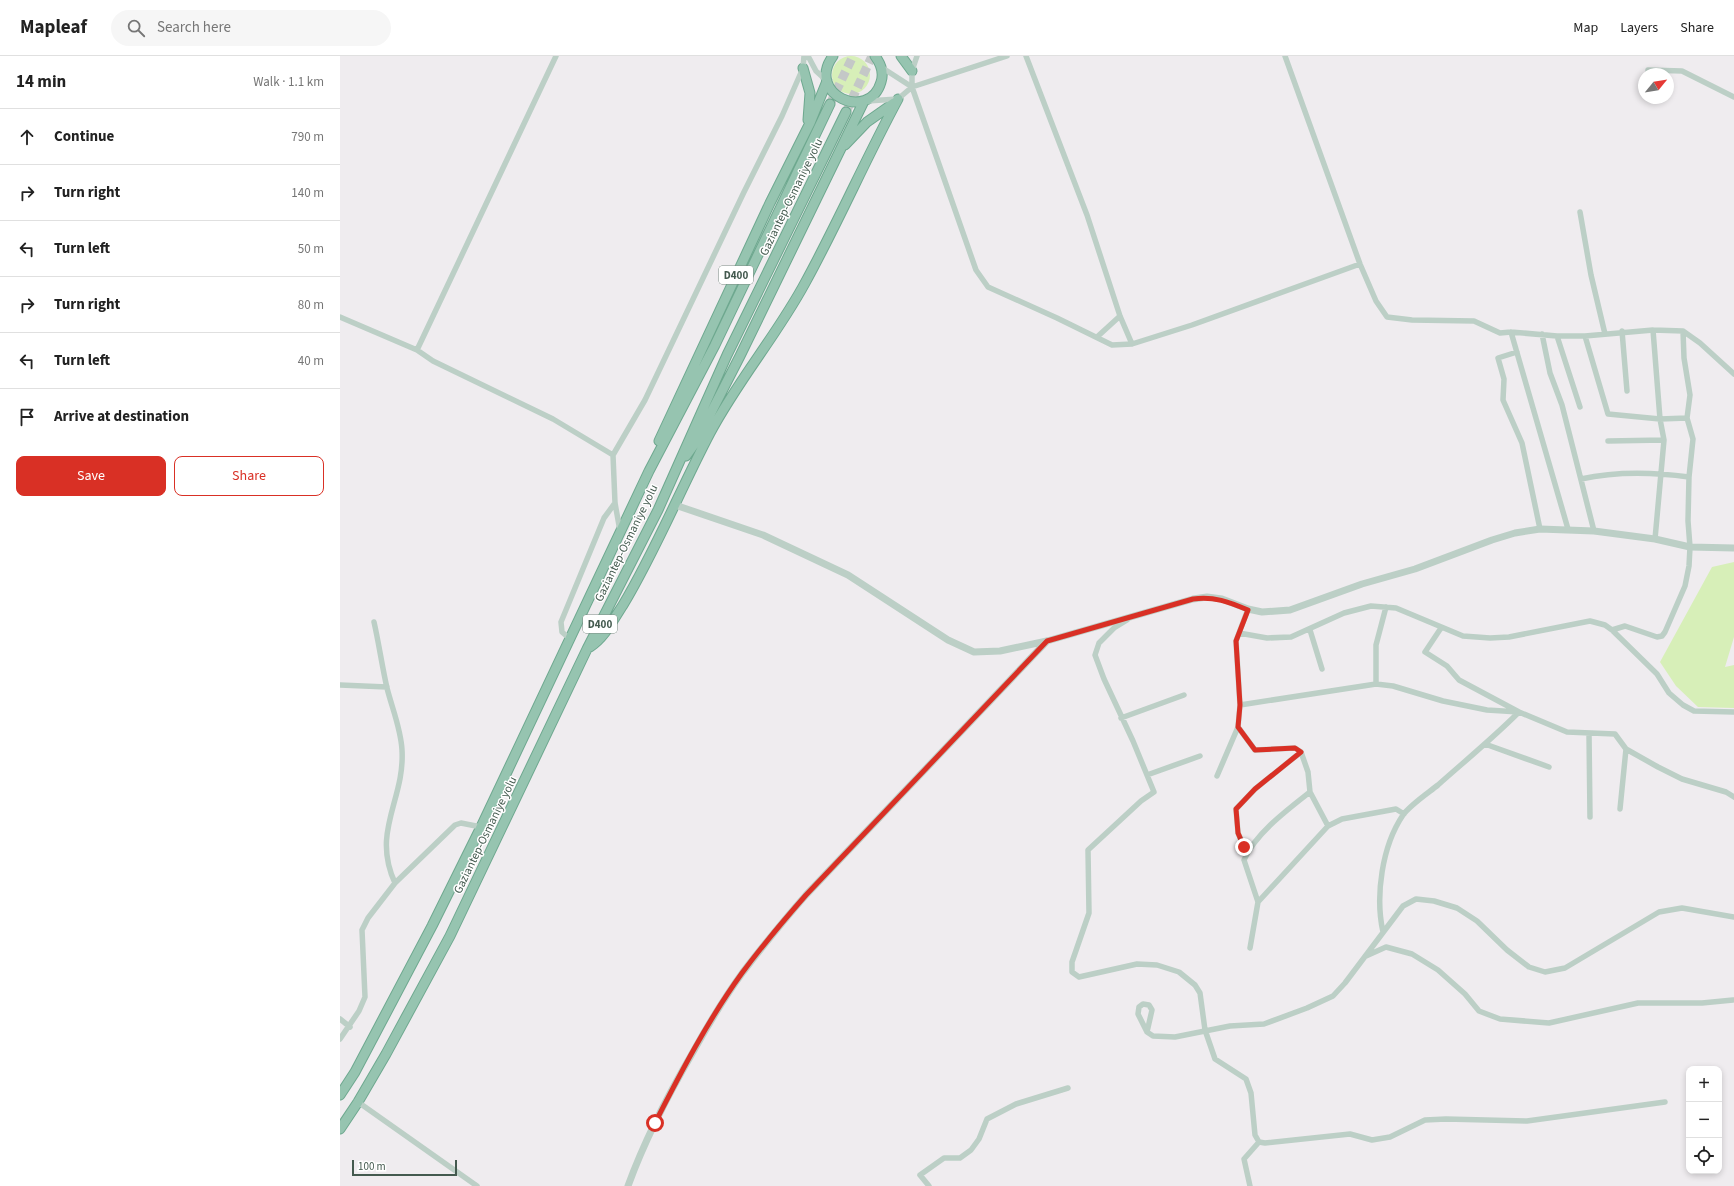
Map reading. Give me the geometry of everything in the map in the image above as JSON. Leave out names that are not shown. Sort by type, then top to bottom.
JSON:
[{"type":"highway","name":"D400","points":[[649,471],[663,429],[688,380],[770,203],[807,129],[827,81],[827,68],[833,56]]},
{"type":"highway","points":[[875,56],[881,67]]},
{"type":"highway","name":"D400","points":[[672,475],[696,442],[740,356],[864,101],[874,95],[880,85],[881,67],[885,56]]},
{"type":"highway","points":[[901,56],[912,71]]},
{"type":"highway","name":"D400","points":[[803,68],[810,93],[807,129]]},
{"type":"highway","points":[[827,81],[830,89],[841,99],[848,102],[864,101]]},
{"type":"highway","name":"D400","points":[[840,151],[867,122],[898,99]]},
{"type":"highway","points":[[587,650],[600,640],[608,629],[640,577],[703,446],[724,409],[780,326],[805,282],[870,151],[898,99]]},
{"type":"highway","name":"Gaziantep-Osmaniye yolu","points":[[340,1094],[358,1065],[432,926],[481,827],[620,531],[649,471],[715,345],[830,104]]},
{"type":"highway","name":"Gaziantep-Osmaniye yolu","points":[[340,1129],[358,1102],[450,936],[587,650],[658,510],[672,475],[727,355],[846,112]]},
{"type":"street","points":[[417,350],[556,56]]},
{"type":"street","points":[[620,531],[615,503],[613,455],[645,400],[744,192],[782,116],[803,68],[804,56]]},
{"type":"street","points":[[808,56],[816,71],[827,81]]},
{"type":"street","points":[[918,56],[912,71],[912,87],[976,270],[988,288],[1112,345],[1132,344],[1192,325],[1360,264]]},
{"type":"street","points":[[864,101],[898,99],[912,87],[1007,56]]},
{"type":"street","points":[[1026,56],[1087,215],[1120,316],[1132,344]]},
{"type":"street","points":[[1285,56],[1360,264],[1376,301],[1387,317],[1412,320],[1474,321],[1500,333],[1511,332],[1557,336],[1585,336],[1622,331],[1683,331],[1700,343],[1734,374]]},
{"type":"street","points":[[881,67],[912,87]]},
{"type":"street","points":[[1674,71],[1682,71],[1734,97]]},
{"type":"street","points":[[1580,212],[1591,275],[1605,334]]},
{"type":"street","points":[[1097,337],[1120,316]]},
{"type":"street","points":[[340,317],[417,350],[433,362],[553,420],[613,455]]},
{"type":"street","points":[[1653,330],[1660,419],[1664,440],[1655,539]]},
{"type":"street","points":[[1622,331],[1627,391]]},
{"type":"street","points":[[1612,630],[1625,626],[1657,638],[1662,636],[1685,586],[1690,547],[1688,521],[1689,477],[1693,439],[1686,418],[1690,395],[1684,358],[1683,331]]},
{"type":"street","points":[[1511,332],[1539,424],[1568,529]]},
{"type":"street","points":[[1542,334],[1550,373],[1562,405],[1594,531]]},
{"type":"street","points":[[1557,336],[1580,408]]},
{"type":"street","points":[[1585,336],[1608,414],[1660,419],[1686,418]]},
{"type":"street","points":[[1517,352],[1498,358],[1504,379],[1503,400],[1522,443],[1540,529]]},
{"type":"street","points":[[1608,441],[1664,440]]},
{"type":"street","points":[[1581,479],[1607,473],[1662,473],[1689,477]]},
{"type":"street","points":[[570,639],[562,632],[561,622],[604,518],[615,503]]},
{"type":"street","points":[[675,506],[763,535],[848,575],[948,640],[974,652],[1000,651],[1047,641],[1193,599],[1207,597],[1222,599],[1248,610],[1262,612],[1290,610],[1362,584],[1422,567],[1492,540],[1515,533],[1540,529],[1594,531],[1655,539],[1690,547],[1734,548]]},
{"type":"street","points":[[1239,633],[1267,638],[1286,637],[1310,630],[1344,613],[1371,606],[1396,608],[1463,636],[1490,638],[1509,637],[1590,621],[1605,625],[1612,630],[1657,674],[1669,693],[1683,705],[1694,711],[1734,712]]},
{"type":"street","points":[[1376,684],[1376,645],[1386,607]]},
{"type":"street","points":[[1217,776],[1238,727],[1240,705],[1236,641],[1248,610]]},
{"type":"street","points":[[1136,615],[1114,628],[1099,643],[1095,655],[1104,679],[1154,792],[1141,801],[1088,850],[1089,913],[1072,962],[1072,972],[1079,976],[1137,964],[1157,965],[1179,972],[1195,985],[1200,993],[1206,1030],[1215,1059],[1246,1079],[1251,1093],[1255,1135],[1259,1142]]},
{"type":"street","points":[[374,622],[387,687],[402,748],[401,777],[387,828],[386,842],[386,859],[395,883]]},
{"type":"street","points":[[1441,628],[1425,652],[1447,666],[1459,680],[1519,712],[1567,732],[1615,734],[1626,749],[1682,779],[1726,792],[1734,797]]},
{"type":"street","points":[[1310,630],[1322,669]]},
{"type":"street","points":[[628,1186],[638,1160],[682,1071],[708,1025],[742,974],[773,933],[806,895],[1047,641]]},
{"type":"street","points":[[1240,705],[1376,684],[1393,686],[1413,693],[1487,710],[1519,712]]},
{"type":"street","points":[[340,685],[387,687]]},
{"type":"street","points":[[1121,718],[1184,695]]},
{"type":"street","points":[[1384,932],[1380,919],[1381,883],[1385,853],[1404,814],[1485,744],[1519,712]]},
{"type":"street","points":[[1238,727],[1255,750],[1295,748],[1301,752],[1308,772],[1310,792],[1328,826]]},
{"type":"street","points":[[1588,734],[1590,817]]},
{"type":"street","points":[[1485,744],[1549,767]]},
{"type":"street","points":[[1620,809],[1626,749]]},
{"type":"street","points":[[1247,853],[1238,833],[1236,809],[1255,789],[1301,752]]},
{"type":"street","points":[[1147,775],[1200,756]]},
{"type":"street","points":[[1250,948],[1258,902],[1244,860],[1250,847],[1289,809],[1310,792]]},
{"type":"street","points":[[1258,902],[1328,826],[1342,819],[1389,810],[1396,809],[1404,814]]},
{"type":"street","points":[[340,1039],[360,1011],[365,997],[362,930],[368,918],[395,883],[455,825],[461,824],[481,827]]},
{"type":"street","points":[[1147,1032],[1153,1036],[1175,1037],[1206,1030],[1264,1024],[1307,1008],[1333,996],[1345,983],[1403,906],[1416,899],[1434,901],[1462,911],[1477,921],[1507,950],[1528,967],[1545,972],[1565,968],[1660,912],[1682,908],[1734,917]]},
{"type":"street","points":[[1364,957],[1386,947],[1412,954],[1438,970],[1466,994],[1479,1011],[1500,1019],[1549,1023],[1638,1004],[1733,1000]]},
{"type":"street","points":[[340,1019],[350,1027]]},
{"type":"street","points":[[929,1186],[920,1175],[944,1158],[960,1158],[971,1150],[979,1138],[987,1119],[1016,1104],[1068,1088]]},
{"type":"street","points":[[358,1102],[477,1186]]},
{"type":"street","points":[[1259,1142],[1265,1143],[1350,1134],[1372,1140],[1390,1137],[1425,1120],[1446,1119],[1527,1121],[1665,1102]]},
{"type":"street","points":[[1250,1186],[1244,1159],[1259,1142]]},
{"type":"green space","points":[[847,56],[855,56],[865,61],[869,68],[869,82],[865,89],[855,94],[847,94],[837,89],[835,86],[832,79],[832,71],[837,61],[840,59]]},
{"type":"green space","points":[[1734,562],[1734,637],[1725,667],[1734,665],[1734,708],[1698,707],[1676,686],[1660,662],[1712,567]]},
{"type":"tunnel","points":[[830,104],[853,56]]},
{"type":"tunnel","points":[[846,112],[872,56]]},
{"type":"route","points":[[655,1123],[708,1025],[742,974],[773,933],[806,895],[1047,641],[1193,599],[1207,597],[1222,599],[1248,610],[1236,641],[1240,705],[1238,727],[1247,742],[1255,750],[1295,748],[1301,752],[1255,789],[1249,798],[1236,809],[1238,833],[1244,847]]}]
